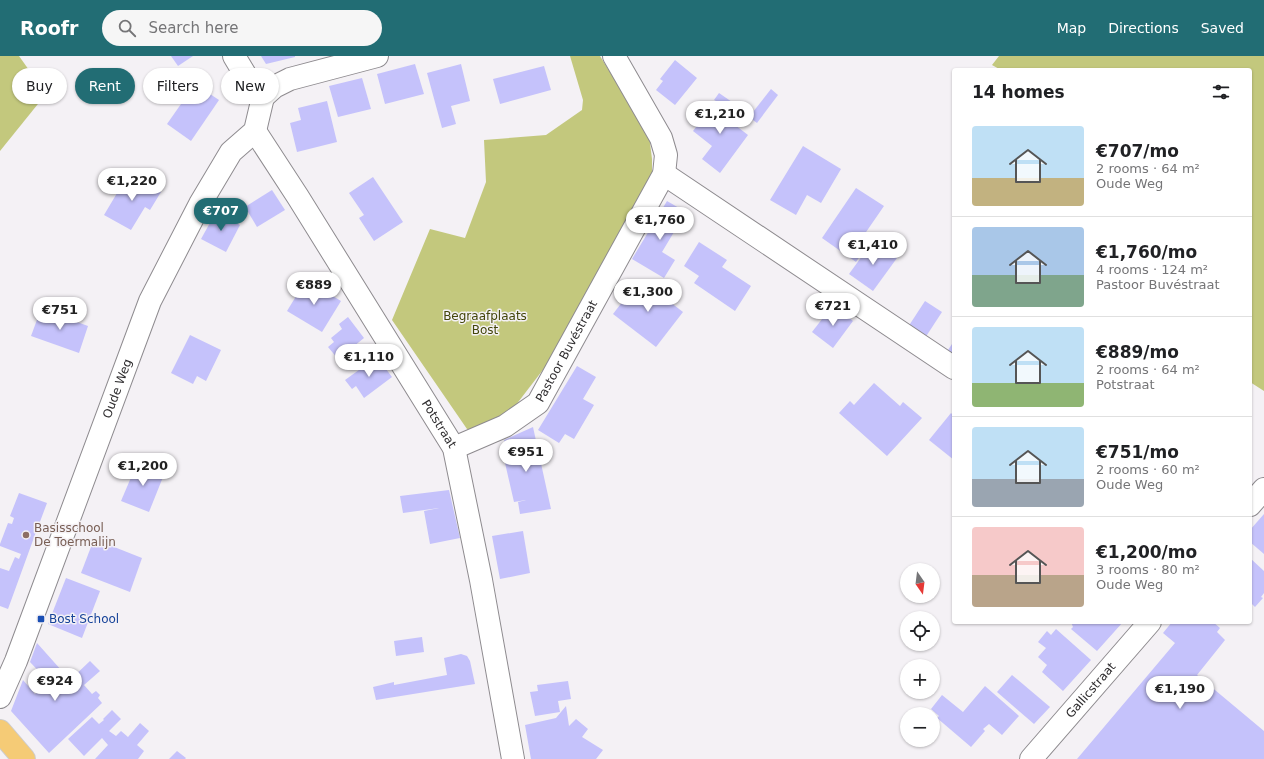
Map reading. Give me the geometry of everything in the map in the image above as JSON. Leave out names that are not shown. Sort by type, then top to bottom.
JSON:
[{"type":"main road","points":[[0,732],[24,759]]},
{"type":"street","points":[[234,56],[241,68]]},
{"type":"street","points":[[279,84],[290,79],[376,56]]},
{"type":"street","name":"Pastoor Buvéstraat","points":[[454,448],[505,426],[538,403],[664,174],[666,155],[662,138],[614,56]]},
{"type":"street","points":[[255,131],[261,104]]},
{"type":"street","name":"Potstraat","points":[[255,131],[298,197],[454,448],[481,580],[513,759]]},
{"type":"street","name":"Oude Weg","points":[[0,696],[16,661],[150,301],[200,204],[231,152],[255,131]]},
{"type":"street","points":[[664,174],[952,367]]},
{"type":"street","points":[[1252,503],[1264,489]]},
{"type":"street","name":"Gallicstraat","points":[[1031,759],[1148,624]]},
{"type":"green space","points":[[0,56],[19,56],[28,68],[12,68],[12,104],[38,104],[0,151]]},
{"type":"green space","name":"Begraafplaats Bost","points":[[570,56],[600,56],[649,135],[652,173],[552,358],[509,414],[475,431],[467,429],[392,320],[430,229],[465,238],[486,182],[484,140],[546,135],[582,110],[583,100]]},
{"type":"green space","points":[[999,56],[1264,56],[1264,391],[1252,383],[1252,68],[997,68],[992,65]]},
{"type":"building","points":[[171,56],[193,56],[178,66]]},
{"type":"building","points":[[261,56],[295,56],[295,57],[266,64]]},
{"type":"building","points":[[675,60],[697,78],[675,105],[656,90],[663,81],[660,79]]},
{"type":"building","points":[[415,64],[424,94],[385,104],[377,74]]},
{"type":"building","points":[[461,64],[470,101],[451,106],[456,124],[442,128],[427,73]]},
{"type":"building","points":[[544,66],[551,90],[500,104],[493,79]]},
{"type":"building","points":[[362,78],[371,109],[338,117],[329,86]]},
{"type":"building","points":[[771,89],[778,95],[757,123],[749,117]]},
{"type":"building","points":[[719,93],[732,102],[722,115],[748,135],[720,173],[702,159],[712,146],[693,131],[716,101],[714,100]]},
{"type":"building","points":[[213,96],[219,100],[191,141],[167,124],[181,104],[213,104]]},
{"type":"building","points":[[327,101],[337,142],[297,152],[290,123],[301,120],[298,108]]},
{"type":"building","points":[[803,146],[841,169],[821,203],[807,195],[796,215],[770,200]]},
{"type":"building","points":[[129,173],[161,192],[150,210],[145,207],[131,230],[104,215]]},
{"type":"building","points":[[373,177],[403,222],[374,241],[359,218],[364,215],[349,193]]},
{"type":"building","points":[[856,188],[884,206],[864,235],[871,240],[856,262],[822,238]]},
{"type":"building","points":[[272,190],[285,210],[257,227],[245,207]]},
{"type":"building","points":[[667,201],[686,212],[662,252],[675,260],[664,278],[632,259]]},
{"type":"building","points":[[216,212],[240,225],[226,252],[201,239]]},
{"type":"building","points":[[873,241],[897,258],[873,291],[849,274]]},
{"type":"building","points":[[699,242],[727,260],[722,267],[751,286],[735,311],[694,283],[699,276],[684,266]]},
{"type":"building","points":[[640,279],[683,312],[656,347],[613,314]]},
{"type":"building","points":[[306,280],[341,301],[322,332],[287,311]]},
{"type":"building","points":[[925,301],[942,312],[925,338],[908,327]]},
{"type":"building","points":[[833,305],[853,321],[833,348],[812,332]]},
{"type":"building","points":[[41,309],[88,326],[79,353],[31,336]]},
{"type":"building","points":[[348,317],[364,338],[338,359],[328,347],[334,342],[331,338],[342,329],[339,324]]},
{"type":"building","points":[[190,335],[221,350],[206,381],[197,376],[193,384],[171,373]]},
{"type":"building","points":[[952,344],[952,356],[946,353]]},
{"type":"building","points":[[377,357],[392,377],[364,398],[356,386],[352,389],[345,380]]},
{"type":"building","points":[[577,366],[596,377],[583,399],[594,405],[574,439],[565,434],[559,443],[538,430]]},
{"type":"building","points":[[874,383],[900,406],[903,402],[922,418],[887,456],[839,413],[850,401],[854,405]]},
{"type":"building","points":[[951,413],[952,458],[929,440]]},
{"type":"building","points":[[533,427],[551,509],[520,514],[518,502],[526,500],[514,502],[505,463],[509,462],[504,440]]},
{"type":"building","points":[[138,461],[165,472],[149,512],[121,501]]},
{"type":"building","points":[[449,490],[460,538],[430,544],[424,511],[439,508],[403,513],[400,496]]},
{"type":"building","points":[[19,493],[47,503],[38,527],[36,527],[36,532],[8,609],[0,606],[0,568],[9,571],[15,557],[19,559],[21,554],[0,546],[0,544],[8,523],[12,524],[14,518],[10,516]]},
{"type":"building","points":[[1264,514],[1264,554],[1252,544],[1252,528]]},
{"type":"building","points":[[523,531],[530,573],[500,579],[492,536]]},
{"type":"building","points":[[94,539],[142,558],[130,592],[81,573]]},
{"type":"building","points":[[1252,560],[1264,571],[1264,593],[1261,597],[1263,598],[1255,607],[1252,604]]},
{"type":"building","points":[[66,578],[100,591],[82,638],[48,624]]},
{"type":"building","points":[[1072,624],[1121,624],[1097,651],[1071,629],[1073,627]]},
{"type":"building","points":[[1170,624],[1215,624],[1220,628],[1217,632],[1225,640],[1197,675],[1264,731],[1264,759],[1077,759],[1175,643],[1163,633]]},
{"type":"building","points":[[1056,629],[1091,660],[1063,691],[1042,672],[1047,665],[1038,657],[1046,648],[1038,642],[1047,631],[1051,635]]},
{"type":"building","points":[[422,637],[424,652],[396,656],[394,641]]},
{"type":"building","points":[[37,643],[70,680],[90,661],[100,671],[84,685],[92,694],[96,691],[100,695],[98,698],[102,703],[49,753],[11,711],[23,680],[35,694],[49,682],[30,662]]},
{"type":"building","points":[[461,654],[467,656],[470,661],[475,684],[376,700],[373,687],[394,682],[394,685],[447,675],[444,658]]},
{"type":"building","points":[[1012,675],[1050,707],[1034,724],[997,692]]},
{"type":"building","points":[[568,681],[571,699],[558,701],[560,712],[535,716],[530,692],[538,691],[537,685]]},
{"type":"building","points":[[985,686],[1019,716],[1002,735],[989,724],[983,729],[985,731],[971,747],[940,721],[940,707],[933,707],[942,695],[963,712]]},
{"type":"building","points":[[566,706],[569,726],[576,719],[588,729],[582,737],[603,750],[596,759],[531,759],[525,725],[556,718]]},
{"type":"building","points":[[112,710],[121,719],[109,731],[116,736],[121,731],[128,737],[140,723],[149,731],[137,745],[144,751],[138,759],[95,759],[108,745],[102,738],[84,756],[68,739],[92,717],[99,724]]},
{"type":"building","points":[[177,751],[186,758],[169,759]]},
{"type":"place","name":"Basisschool De Toermalijn","points":[[26,535]]},
{"type":"place","name":"Bost School","points":[[41,619]]}]
